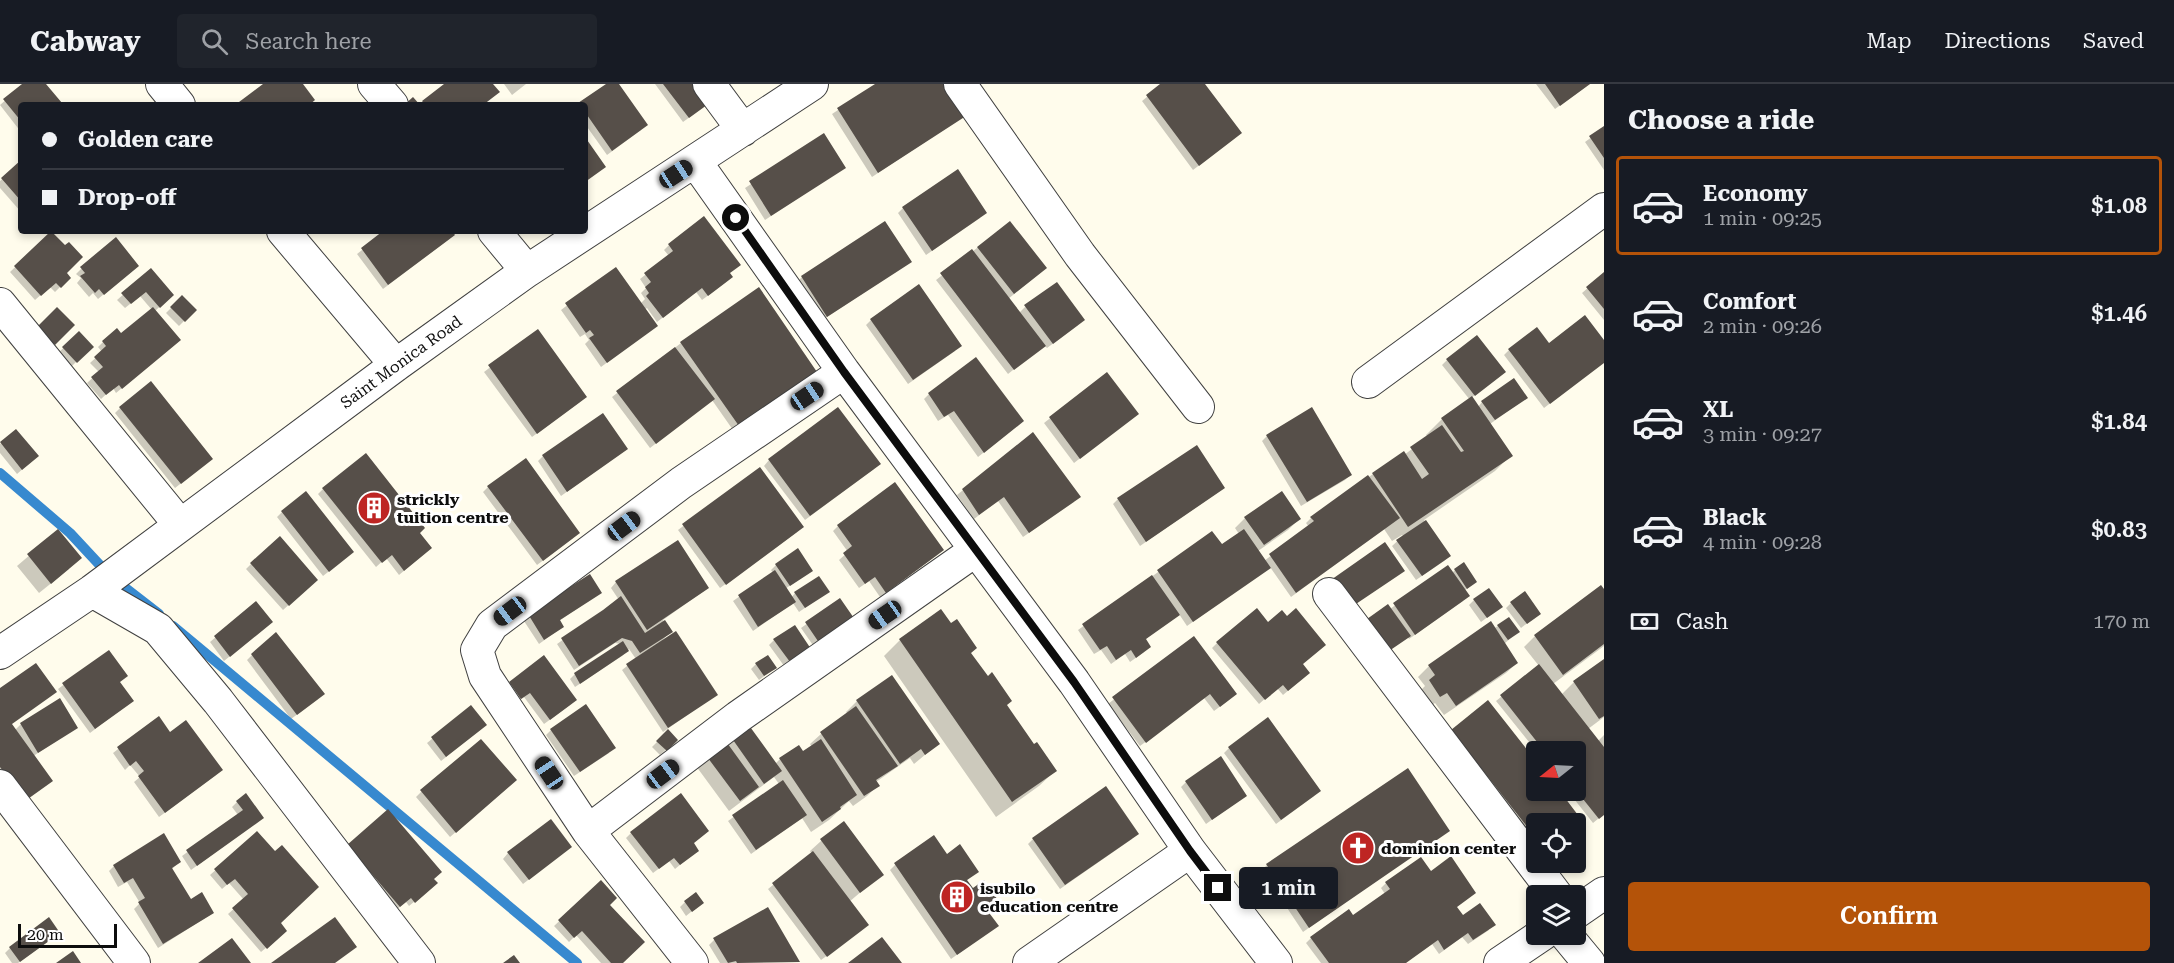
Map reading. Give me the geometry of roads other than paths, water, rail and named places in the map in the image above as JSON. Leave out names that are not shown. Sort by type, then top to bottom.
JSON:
[{"type":"street","points":[[162,84],[177,102]]},
{"type":"street","points":[[374,84],[389,102]]},
{"type":"street","points":[[709,84],[742,130]]},
{"type":"street","name":"Saint Monica Road","points":[[588,231],[812,84]]},
{"type":"street","points":[[960,84],[1080,255],[1198,407]]},
{"type":"street","points":[[695,161],[844,372],[1074,682],[1190,851],[1276,963]]},
{"type":"street","points":[[1368,382],[1604,209]]},
{"type":"street","points":[[286,234],[396,365]]},
{"type":"street","points":[[496,234],[527,271]]},
{"type":"street","name":"Saint Monica Road","points":[[0,653],[92,591],[396,365],[527,271],[584,234]]},
{"type":"street","points":[[0,304],[180,525]]},
{"type":"street","points":[[692,963],[588,831],[485,676],[477,650],[492,626],[501,618],[681,483],[844,372]]},
{"type":"street","points":[[588,831],[738,717],[976,550]]},
{"type":"street","points":[[92,591],[158,629],[218,701],[419,963]]},
{"type":"street","points":[[1329,594],[1549,885]]},
{"type":"street","points":[[0,786],[134,963]]},
{"type":"street","points":[[1029,963],[1190,851]]},
{"type":"street","points":[[1586,905],[1604,893]]},
{"type":"street","points":[[1500,963],[1527,945]]},
{"type":"street","points":[[1574,945],[1589,963]]},
{"type":"waterway","points":[[0,473],[70,533],[110,576],[159,614]]},
{"type":"waterway","points":[[173,626],[577,963]]},
{"type":"place","name":"strickly tuition centre","points":[[374,508]]},
{"type":"place","name":"dominion center","points":[[1358,848]]},
{"type":"place","name":"isubilo education centre","points":[[957,897]]}]
